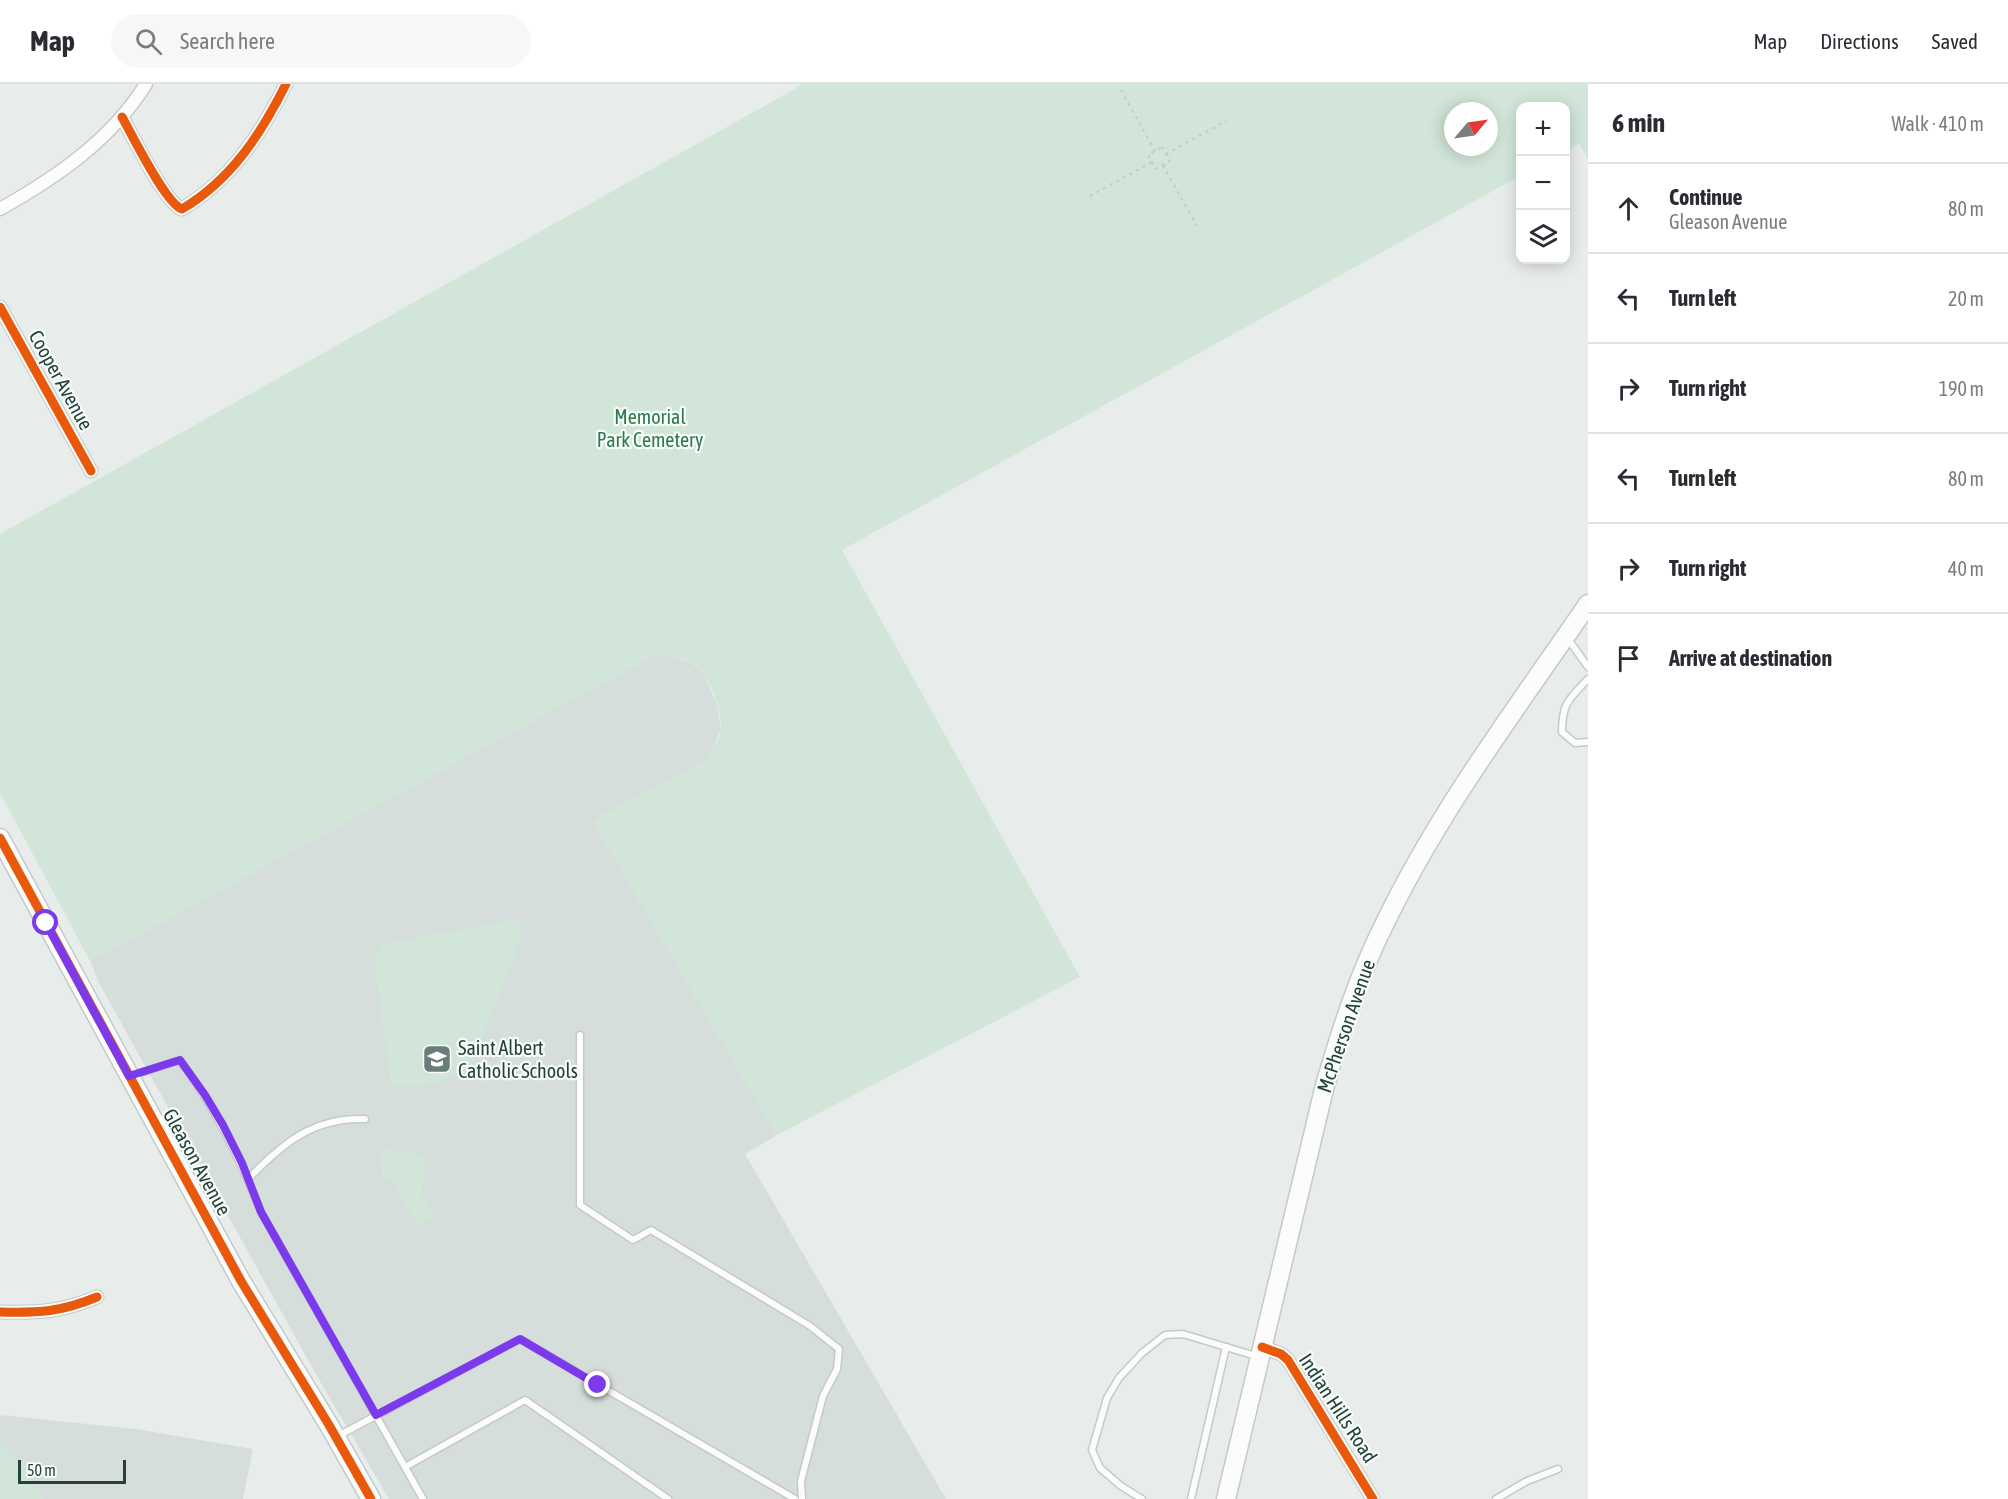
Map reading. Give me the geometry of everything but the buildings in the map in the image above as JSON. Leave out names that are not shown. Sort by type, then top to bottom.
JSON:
[{"type":"main road","name":"McPherson Avenue","points":[[1226,1499],[1325,1085],[1363,972],[1382,927],[1438,827],[1486,752],[1588,604]]},
{"type":"main road","name":"Gleason Avenue","points":[[0,838],[241,1281],[371,1499]]},
{"type":"street","points":[[0,209],[68,167],[114,126],[146,84]]},
{"type":"street","points":[[122,117],[173,204],[182,209],[213,187],[246,152],[266,122],[286,84]]},
{"type":"street","name":"Cooper Avenue","points":[[0,307],[92,471]]},
{"type":"street","points":[[0,1312],[53,1311],[73,1307],[97,1297]]},
{"type":"street","name":"Indian Hills Road","points":[[1261,1352],[1281,1354],[1288,1360],[1373,1499]]},
{"type":"lane","points":[[1566,637],[1588,667]]},
{"type":"lane","points":[[1588,680],[1567,701],[1562,717],[1562,732],[1575,743],[1588,742]]},
{"type":"lane","points":[[580,1035],[580,1205],[633,1240],[651,1230],[810,1326],[838,1349],[837,1369],[823,1396],[801,1481],[802,1499]]},
{"type":"lane","points":[[129,1076],[180,1060],[205,1095],[223,1125],[261,1212],[423,1499]]},
{"type":"lane","points":[[248,1179],[282,1146],[314,1127],[331,1122],[365,1119]]},
{"type":"lane","points":[[1142,1499],[1121,1486],[1100,1468],[1092,1450],[1107,1398],[1119,1378],[1142,1353],[1164,1335],[1183,1334],[1226,1347],[1261,1352]]},
{"type":"lane","points":[[336,1437],[520,1339],[795,1499]]},
{"type":"lane","points":[[1191,1499],[1226,1347]]},
{"type":"lane","points":[[405,1467],[525,1400],[668,1499]]},
{"type":"lane","points":[[1496,1499],[1527,1481],[1558,1469]]},
{"type":"path","points":[[1121,90],[1155,151]]},
{"type":"path","points":[[1166,154],[1226,121]]},
{"type":"path","points":[[1162,147],[1166,154],[1170,160],[1156,169],[1148,155],[1162,147]]},
{"type":"path","points":[[1090,196],[1152,162]]},
{"type":"path","points":[[1163,165],[1197,226]]},
{"type":"shaded area","name":"Saint Albert Catholic Schools","points":[[654,655],[675,657],[693,663],[704,674],[717,705],[721,729],[713,749],[704,761],[593,821],[777,1135],[745,1154],[946,1499],[389,1499],[318,1378],[99,983],[90,961]]},
{"type":"shaded area","points":[[0,1415],[136,1429],[253,1449],[243,1499],[0,1499]]},
{"type":"green space","name":"Memorial Park Cemetery","points":[[800,84],[1588,84],[1588,159],[1579,144],[1570,149],[1570,102],[1516,102],[1516,178],[842,550],[1080,977],[777,1135],[593,821],[704,761],[715,745],[721,728],[717,703],[710,685],[695,664],[675,657],[654,655],[90,961],[0,793],[0,534]]},
{"type":"green space","points":[[519,919],[521,938],[473,1061],[456,1075],[435,1083],[413,1086],[391,1085],[374,956],[383,944]]},
{"type":"green space","points":[[381,1148],[426,1156],[421,1194],[434,1217],[418,1226],[390,1178],[382,1178]]},
{"type":"green space","points":[[0,1444],[24,1469],[42,1499],[0,1499]]},
{"type":"cycle path","points":[[122,117],[167,195],[182,209],[200,197],[230,170],[255,138],[286,84]]},
{"type":"cycle path","points":[[0,307],[91,471]]},
{"type":"cycle path","points":[[0,838],[241,1281],[329,1425],[371,1499]]},
{"type":"cycle path","points":[[0,1312],[50,1310],[72,1306],[97,1297]]},
{"type":"cycle path","points":[[1262,1347],[1281,1354],[1288,1360],[1373,1499]]},
{"type":"place","name":"Saint Albert Catholic Schools","points":[[437,1059]]},
{"type":"route","points":[[46,923],[129,1076],[180,1060],[205,1095],[242,1163],[261,1212],[376,1415],[520,1339],[598,1385]]}]
